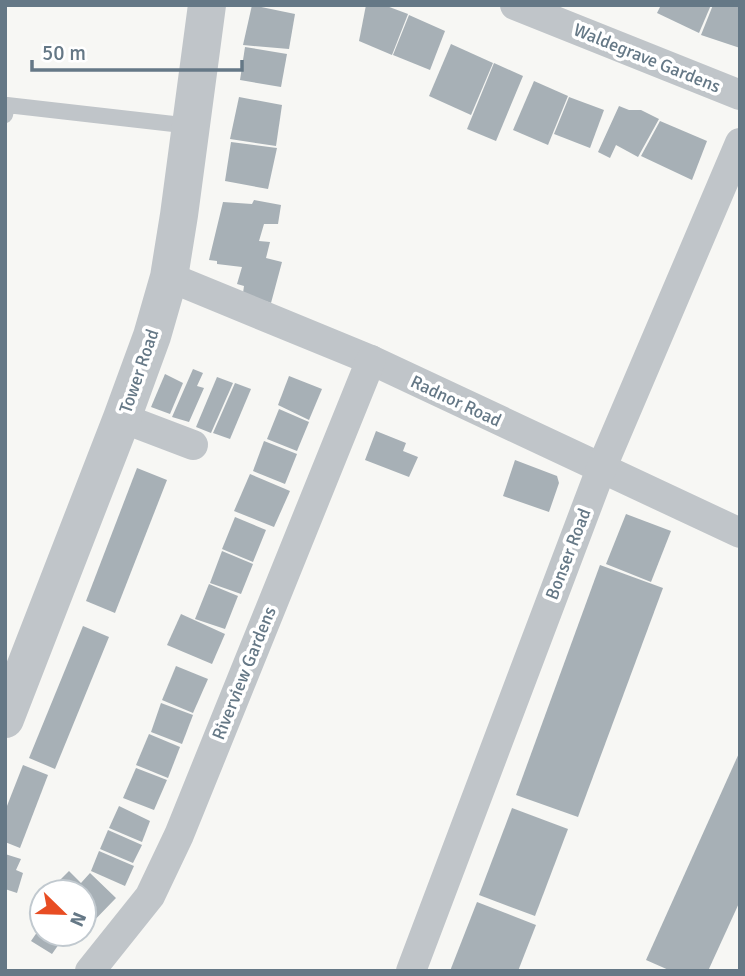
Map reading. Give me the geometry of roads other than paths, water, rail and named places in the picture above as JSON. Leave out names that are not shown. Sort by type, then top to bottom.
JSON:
[{"type":"street","name":"Tower Road","points":[[5,719],[122,418],[152,336],[169,277],[207,5]]},
{"type":"street","name":"Waldegrave Gardens","points":[[515,5],[740,95]]},
{"type":"street","name":"Bonser Road","points":[[411,971],[601,469],[740,143]]},
{"type":"street","name":"Radnor Road","points":[[169,277],[371,360],[740,533]]},
{"type":"street","name":"Riverview Gardens","points":[[90,971],[150,896],[179,835],[371,360]]},
{"type":"street","points":[[122,418],[193,445]]},
{"type":"lane","points":[[5,116],[7,105],[191,126]]}]
